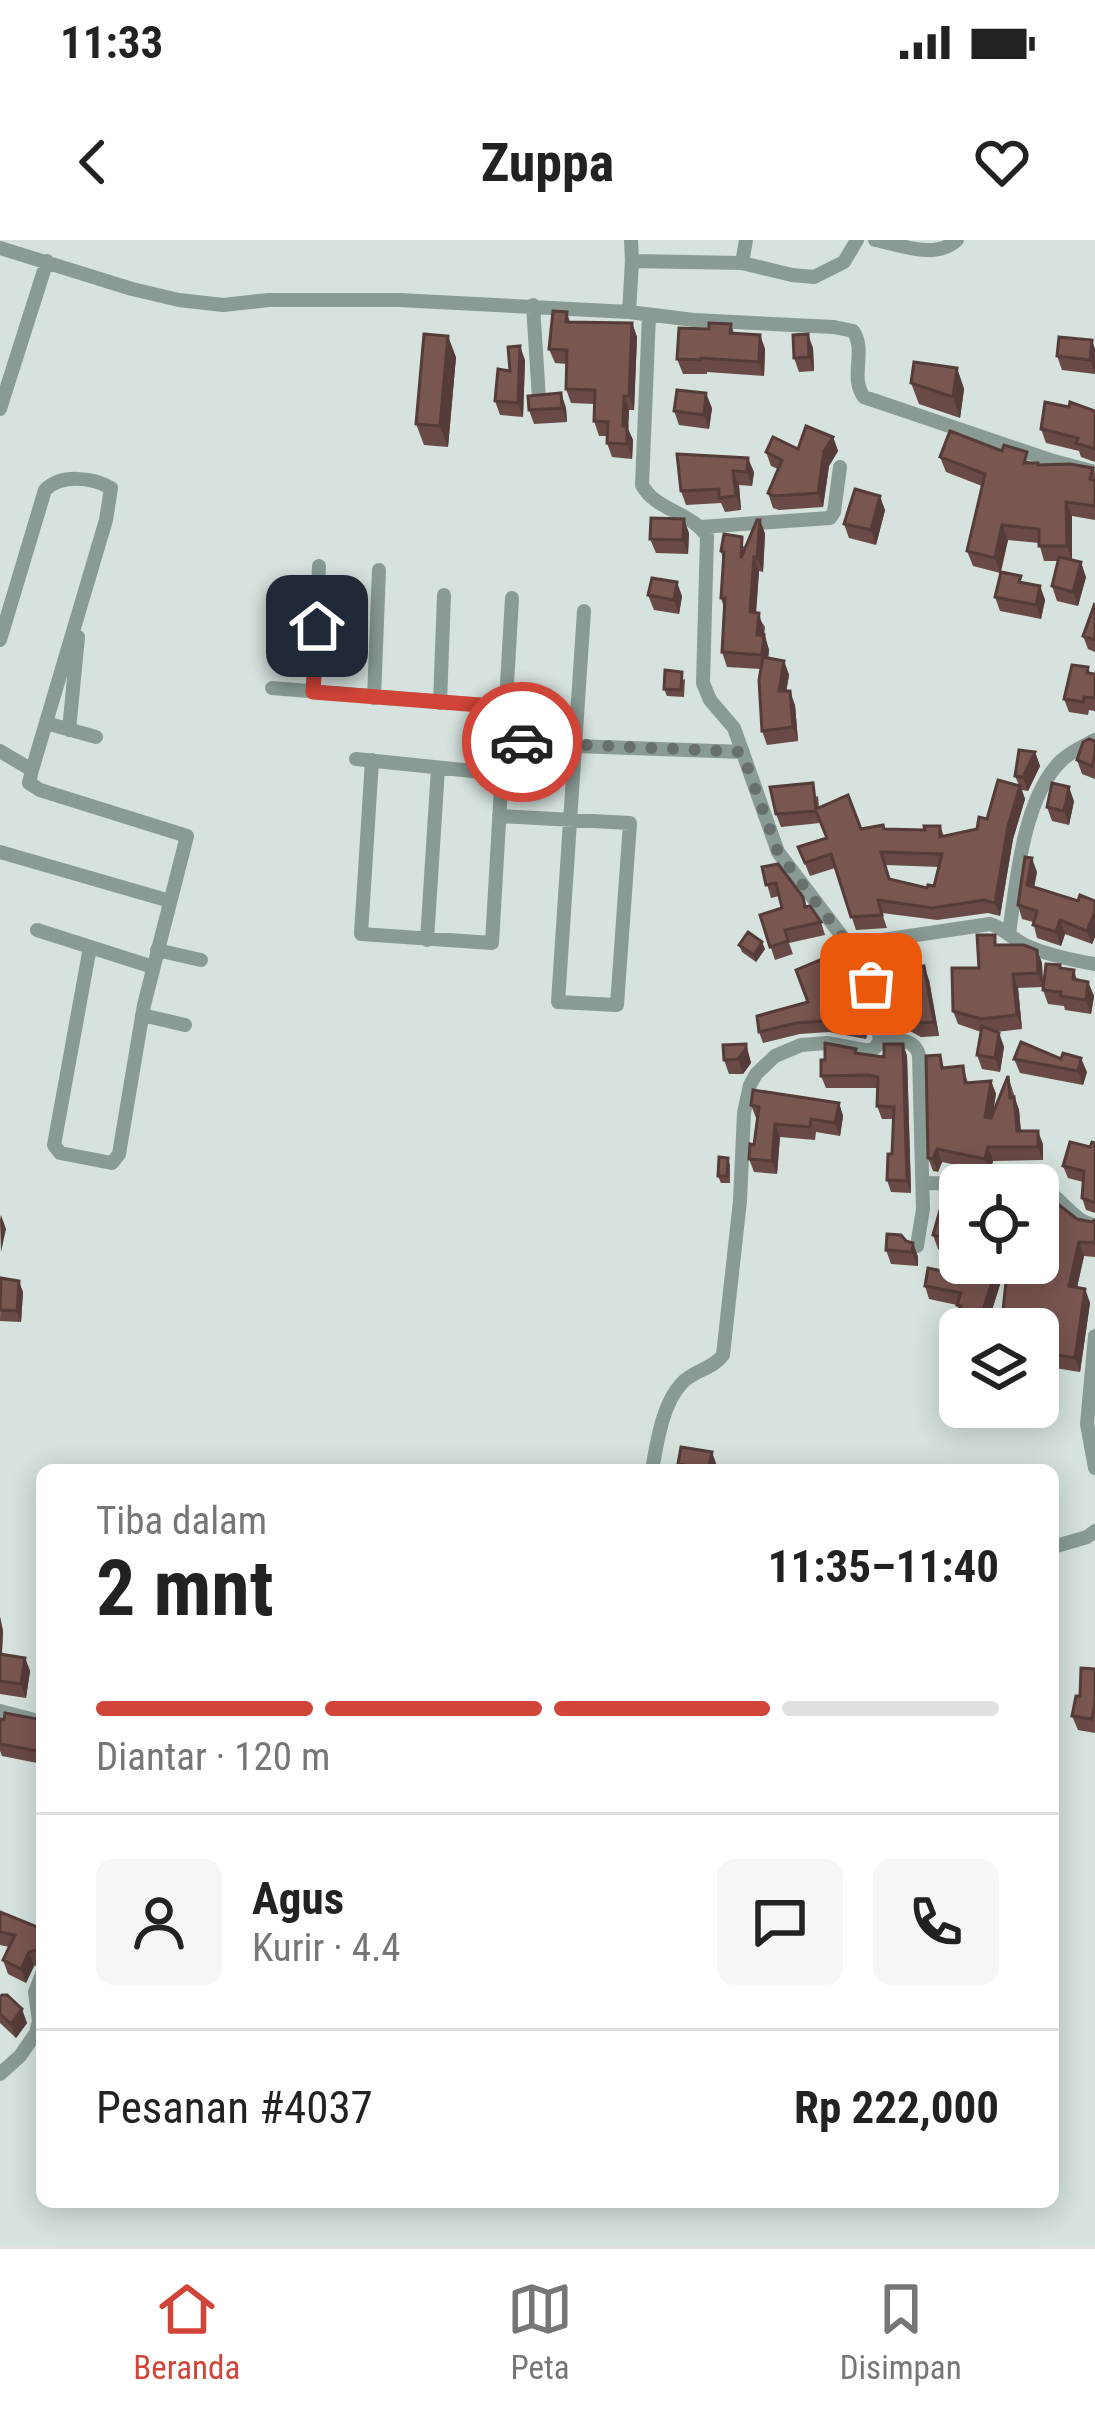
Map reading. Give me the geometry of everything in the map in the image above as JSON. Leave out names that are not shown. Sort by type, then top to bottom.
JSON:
[{"type":"street","points":[[629,312],[631,240]]},
{"type":"street","points":[[742,263],[746,240]]},
{"type":"street","points":[[632,261],[742,263],[814,277],[844,262],[857,240]]},
{"type":"street","points":[[875,240],[934,251],[957,240]]},
{"type":"street","points":[[0,248],[179,300],[533,305],[834,327],[853,331],[859,340],[857,387],[864,397],[1095,472]]},
{"type":"street","points":[[0,409],[3,386],[46,261]]},
{"type":"street","points":[[533,305],[539,399]]},
{"type":"street","points":[[649,315],[642,485],[653,499],[701,527],[706,536],[704,683],[710,700],[734,728],[778,852],[844,939],[862,943],[997,925],[1024,945],[1095,964]]},
{"type":"street","points":[[701,527],[830,518],[840,467]]},
{"type":"street","points":[[0,640],[45,490],[62,480],[95,481],[111,488],[106,520],[29,783],[184,834],[188,840],[153,967],[117,1159],[112,1162],[55,1150],[90,947]]},
{"type":"street","points":[[313,692],[319,566]]},
{"type":"street","points":[[374,698],[380,570]]},
{"type":"street","points":[[440,703],[444,595]]},
{"type":"street","points":[[502,774],[364,760],[361,934],[492,943],[500,815],[512,598]]},
{"type":"street","points":[[69,730],[82,602]]},
{"type":"street","points":[[500,815],[570,821],[630,823],[617,1005],[558,1002],[570,821],[584,611]]},
{"type":"street","points":[[277,624],[317,626]]},
{"type":"street","points":[[272,688],[506,707]]},
{"type":"street","points":[[46,723],[96,737]]},
{"type":"street","points":[[504,740],[742,752]]},
{"type":"street","points":[[1009,934],[1022,847],[1036,802],[1061,760],[1095,740]]},
{"type":"street","points":[[0,751],[32,770]]},
{"type":"street","points":[[427,940],[438,768]]},
{"type":"street","points":[[0,851],[170,901]]},
{"type":"street","points":[[37,930],[153,967]]},
{"type":"street","points":[[653,1464],[679,1386],[723,1355],[750,1085],[775,1056],[801,1046],[827,1043],[871,1051],[880,1040],[862,943]]},
{"type":"street","points":[[158,950],[201,960]]},
{"type":"street","points":[[142,1015],[185,1025]]},
{"type":"street","points":[[880,1040],[910,1042],[919,1051],[923,1183],[916,1246]]},
{"type":"street","points":[[923,1183],[939,1183]]},
{"type":"street","points":[[1059,1198],[1083,1223],[1095,1225]]},
{"type":"street","points":[[1095,1336],[1087,1424],[1095,1468]]},
{"type":"street","points":[[1059,1545],[1095,1531]]},
{"type":"street","points":[[0,1711],[36,1720]]},
{"type":"street","points":[[0,2074],[36,2033]]},
{"type":"building","points":[[553,311],[567,312],[566,322],[632,323],[629,396],[624,396],[627,444],[607,443],[608,422],[594,421],[595,390],[566,389],[567,350],[549,349]]},
{"type":"building","points":[[709,323],[731,324],[730,333],[760,335],[759,362],[677,359],[679,328],[709,329]]},
{"type":"building","points":[[424,334],[448,336],[440,426],[416,424]]},
{"type":"building","points":[[808,334],[809,357],[794,358],[793,335]]},
{"type":"building","points":[[1059,337],[1092,340],[1090,360],[1057,356]]},
{"type":"building","points":[[520,346],[518,403],[495,401],[498,369],[510,371],[508,347]]},
{"type":"building","points":[[914,362],[957,368],[953,397],[911,383]]},
{"type":"building","points":[[677,390],[706,393],[704,415],[674,411]]},
{"type":"building","points":[[561,393],[562,408],[529,410],[528,396]]},
{"type":"building","points":[[1045,402],[1069,407],[1070,402],[1095,411],[1095,449],[1076,443],[1078,438],[1041,429]]},
{"type":"building","points":[[806,426],[833,437],[824,451],[818,493],[768,493],[782,460],[766,452],[773,437],[798,449]]},
{"type":"building","points":[[950,431],[1002,451],[1004,445],[1027,452],[1024,463],[1093,468],[1095,506],[1066,502],[1067,546],[1039,546],[1039,529],[1002,525],[995,558],[967,551],[985,474],[940,457]]},
{"type":"building","points":[[677,454],[748,458],[747,472],[733,471],[736,496],[719,498],[719,489],[681,491]]},
{"type":"building","points":[[855,489],[880,496],[871,530],[844,524]]},
{"type":"building","points":[[651,518],[684,519],[683,540],[650,539]]},
{"type":"building","points":[[757,520],[750,612],[759,613],[762,655],[722,652],[724,534],[742,537],[741,558]]},
{"type":"building","points":[[1059,557],[1081,562],[1073,592],[1052,586]]},
{"type":"building","points":[[1001,572],[1040,586],[1036,605],[995,597]]},
{"type":"building","points":[[652,578],[677,582],[674,600],[648,595]]},
{"type":"building","points":[[1095,603],[1095,640],[1083,636]]},
{"type":"building","points":[[763,657],[784,661],[779,691],[790,691],[793,727],[762,731],[759,680]]},
{"type":"building","points":[[1072,665],[1088,667],[1087,673],[1095,674],[1095,698],[1084,697],[1083,702],[1064,699]]},
{"type":"building","points":[[665,670],[682,672],[681,690],[664,689]]},
{"type":"building","points":[[1095,741],[1092,766],[1077,760],[1083,742]]},
{"type":"building","points":[[1019,750],[1035,752],[1023,777],[1015,776]]},
{"type":"building","points":[[998,780],[1020,786],[995,903],[984,900],[932,908],[878,900],[882,915],[851,917],[831,854],[805,863],[798,847],[827,838],[816,811],[776,814],[770,787],[813,783],[816,809],[848,795],[861,829],[940,826],[940,837],[977,829],[979,817],[987,819]],"holes":[[[881,852],[942,854],[934,886],[927,888],[889,879]]]},
{"type":"building","points":[[1052,783],[1069,787],[1064,811],[1047,807]]},
{"type":"building","points":[[1025,857],[1032,858],[1027,885],[1078,901],[1080,895],[1095,901],[1087,931],[1060,920],[1056,932],[1033,925],[1037,911],[1018,905]]},
{"type":"building","points":[[778,864],[803,897],[805,907],[810,906],[821,922],[785,930],[788,941],[770,947],[760,915],[782,908],[776,883],[766,885],[762,867]]},
{"type":"building","points":[[748,932],[762,942],[754,955],[739,945]]},
{"type":"building","points":[[977,935],[995,935],[995,945],[1037,950],[1038,973],[1013,974],[1017,1015],[981,1019],[953,1011],[952,968],[979,968]]},
{"type":"building","points":[[912,942],[917,967],[924,966],[934,1022],[915,1023],[905,1017],[905,1009],[893,1009],[883,948]]},
{"type":"building","points":[[849,955],[862,1028],[824,1021],[759,1032],[757,1016],[808,1002],[796,970],[827,957],[828,961]]},
{"type":"building","points":[[1046,964],[1074,970],[1073,979],[1088,982],[1086,1000],[1043,990]]},
{"type":"building","points":[[982,1026],[999,1033],[995,1058],[977,1055]]},
{"type":"building","points":[[1021,1042],[1061,1059],[1063,1053],[1081,1058],[1078,1071],[1014,1059]]},
{"type":"building","points":[[825,1043],[884,1057],[884,1044],[903,1044],[907,1181],[887,1180],[894,1107],[877,1106],[878,1077],[821,1076]]},
{"type":"building","points":[[746,1044],[738,1059],[724,1060],[723,1045]]},
{"type":"building","points":[[940,1055],[942,1068],[963,1066],[965,1083],[991,1081],[985,1117],[991,1118],[1008,1076],[1017,1131],[1038,1131],[1038,1147],[988,1147],[985,1159],[937,1149],[933,1159],[928,1158],[926,1056]]},
{"type":"building","points":[[753,1090],[839,1103],[835,1123],[811,1119],[810,1127],[775,1124],[772,1161],[749,1159],[759,1107],[751,1105]]},
{"type":"building","points":[[1070,1142],[1090,1147],[1095,1143],[1095,1203],[1082,1198],[1084,1171],[1063,1166]]},
{"type":"building","points":[[719,1157],[728,1158],[727,1176],[718,1176]]},
{"type":"building","points":[[1059,1205],[1077,1219],[1095,1220],[1095,1243],[1079,1242],[1069,1286],[1085,1289],[1075,1358],[1059,1356],[1059,1308],[1003,1308],[1006,1284],[1059,1284]]},
{"type":"building","points":[[887,1234],[901,1235],[913,1243],[912,1252],[886,1250]]},
{"type":"building","points":[[928,1268],[939,1270],[939,1284],[991,1284],[984,1308],[960,1308],[961,1293],[925,1286]]},
{"type":"building","points":[[1,1278],[19,1281],[17,1311],[0,1310]]},
{"type":"building","points":[[681,1447],[712,1452],[709,1464],[678,1464]]},
{"type":"building","points":[[0,1654],[25,1658],[21,1684],[0,1681]]},
{"type":"building","points":[[1081,1668],[1095,1669],[1092,1719],[1072,1716],[1076,1696],[1080,1696]]},
{"type":"building","points":[[5,1713],[36,1719],[36,1751],[0,1744],[0,1719],[4,1720]]},
{"type":"building","points":[[0,1912],[36,1927],[36,1950],[29,1952],[21,1969],[3,1960],[15,1935],[0,1932]]},
{"type":"building","points":[[2,1995],[22,2009],[11,2024],[0,2014]]},
{"type":"way so far","points":[[522,742],[742,752],[778,852],[844,939],[862,943],[871,984]]},
{"type":"route","points":[[317,626],[313,692],[506,707],[504,740],[522,742]]}]
